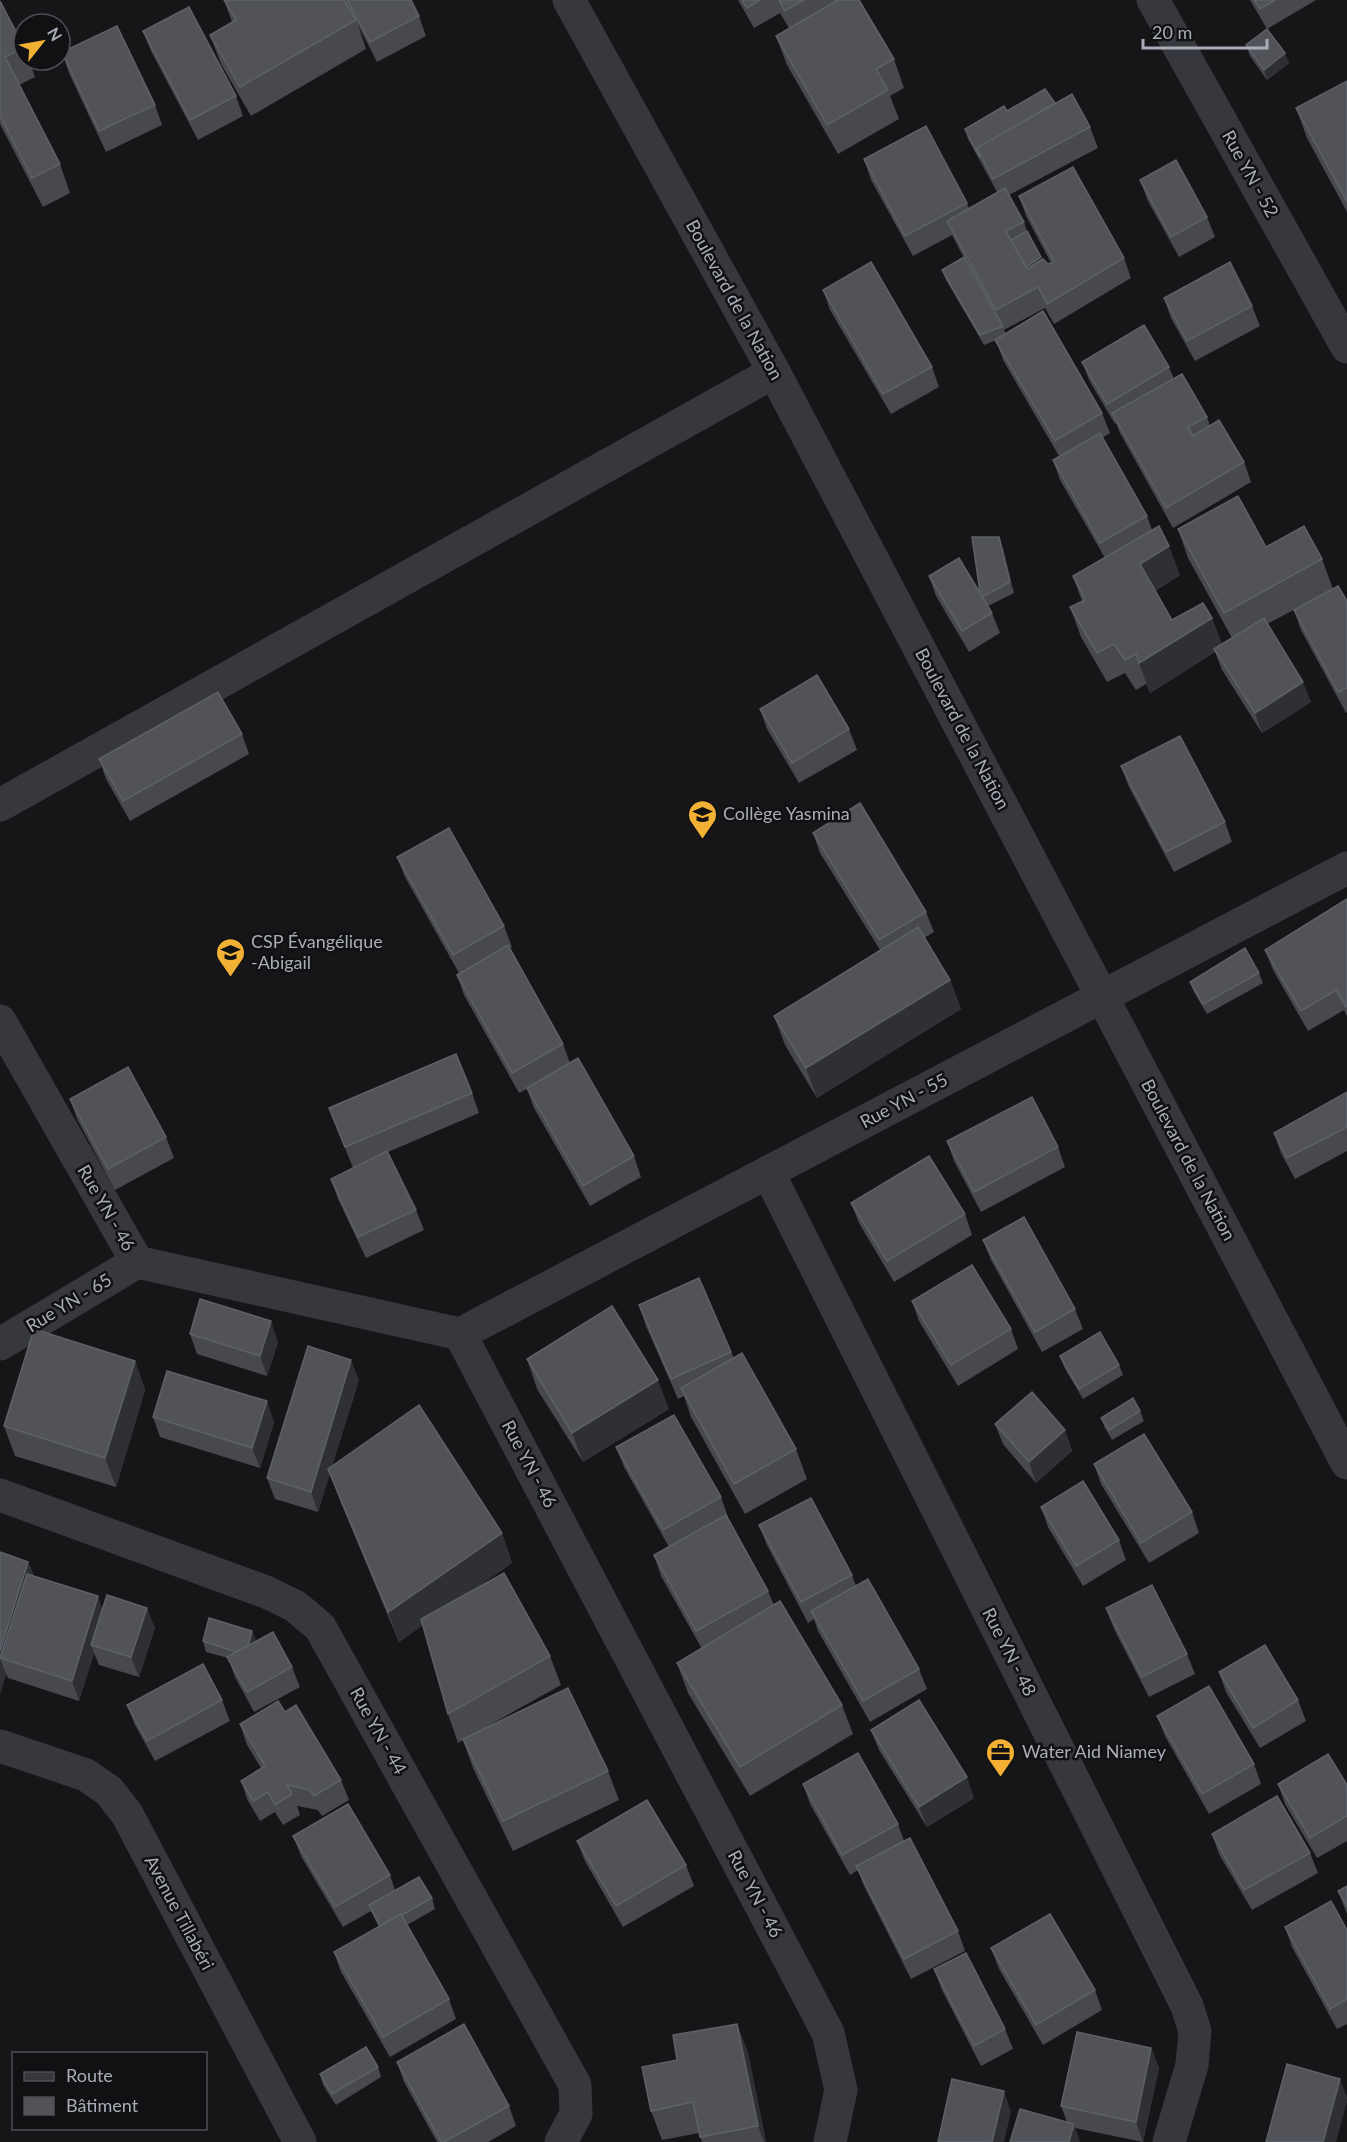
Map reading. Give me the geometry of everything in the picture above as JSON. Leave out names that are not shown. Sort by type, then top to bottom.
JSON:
[{"type":"street","name":"Boulevard de la Nation","points":[[569,0],[774,372],[1347,1463]]},
{"type":"street","name":"Rue YN - 52","points":[[1153,0],[1347,347]]},
{"type":"street","points":[[0,805],[774,372]]},
{"type":"street","name":"Rue YN - 55","points":[[460,1334],[1347,868]]},
{"type":"street","name":"Rue YN - 46","points":[[0,1021],[137,1262],[460,1334],[828,2033],[841,2090],[830,2142]]},
{"type":"street","name":"Rue YN - 48","points":[[768,1172],[1187,2006],[1195,2031],[1192,2065],[1169,2142]]},
{"type":"street","name":"Rue YN - 65","points":[[0,1344],[137,1262]]},
{"type":"street","name":"Rue YN - 44","points":[[0,1495],[266,1592],[295,1606],[320,1627],[575,2085],[576,2114],[561,2142]]},
{"type":"street","name":"Avenue Tillabéri","points":[[0,1746],[86,1775],[109,1791],[127,1814],[300,2142]]},
{"type":"building","points":[[224,0],[344,0],[356,20],[240,87],[210,35],[236,20]]},
{"type":"building","points":[[347,0],[411,0],[419,16],[370,42]]},
{"type":"building","points":[[742,0],[760,0],[747,8]]},
{"type":"building","points":[[779,0],[804,0],[785,11]]},
{"type":"building","points":[[838,0],[859,0],[894,59],[876,69],[888,90],[827,125],[776,36]]},
{"type":"building","points":[[1254,0],[1275,0],[1260,9]]},
{"type":"building","points":[[0,1],[12,24],[12,53],[5,57],[60,164],[32,178],[0,116]]},
{"type":"building","points":[[189,7],[236,96],[190,120],[143,31]]},
{"type":"building","points":[[117,26],[155,105],[99,131],[71,72],[72,47]]},
{"type":"building","points":[[1267,29],[1285,53],[1264,70],[1246,45]]},
{"type":"building","points":[[1347,81],[1347,202],[1296,108]]},
{"type":"building","points":[[1045,89],[1055,103],[977,148],[980,158],[965,129],[1004,106],[1007,111]]},
{"type":"building","points":[[1072,94],[1090,127],[993,179],[977,148]]},
{"type":"building","points":[[926,126],[967,203],[905,236],[864,159]]},
{"type":"building","points":[[1176,160],[1207,217],[1171,237],[1140,180]]},
{"type":"building","points":[[1073,167],[1124,258],[1047,304],[1038,287],[996,310],[947,221],[1005,188],[1024,222],[1006,231],[1027,269],[1043,259],[1048,264],[1054,262],[1019,196]]},
{"type":"building","points":[[1027,231],[1041,257],[1026,267],[1011,240]]},
{"type":"building","points":[[964,257],[1003,326],[980,335],[942,270]]},
{"type":"building","points":[[871,262],[932,367],[883,394],[823,290]]},
{"type":"building","points":[[1230,262],[1252,306],[1187,341],[1164,298]]},
{"type":"building","points":[[1043,311],[1102,413],[1055,441],[995,340]]},
{"type":"building","points":[[1144,325],[1169,367],[1107,404],[1082,362]]},
{"type":"building","points":[[1182,374],[1207,417],[1188,427],[1193,436],[1219,420],[1244,462],[1166,508],[1112,413]]},
{"type":"building","points":[[1100,433],[1147,516],[1100,543],[1053,460]]},
{"type":"building","points":[[1238,496],[1266,547],[1304,526],[1322,559],[1224,613],[1178,529]]},
{"type":"building","points":[[1159,526],[1169,546],[1140,564],[1172,620],[1203,603],[1212,618],[1139,663],[1136,654],[1125,660],[1114,644],[1097,653],[1070,607],[1085,600],[1073,576]]},
{"type":"building","points":[[972,537],[999,537],[1010,582],[982,597],[980,592]]},
{"type":"building","points":[[959,558],[992,613],[962,631],[929,576]]},
{"type":"building","points":[[1338,586],[1347,601],[1347,688],[1338,692],[1294,610]]},
{"type":"building","points":[[1264,618],[1303,682],[1255,713],[1214,649]]},
{"type":"building","points":[[817,675],[849,729],[792,763],[760,709]]},
{"type":"building","points":[[218,692],[242,734],[123,801],[99,759]]},
{"type":"building","points":[[1180,736],[1225,822],[1166,852],[1121,766]]},
{"type":"building","points":[[860,803],[926,912],[879,940],[813,833]]},
{"type":"building","points":[[449,828],[504,926],[453,955],[397,857]]},
{"type":"building","points":[[1347,899],[1347,1006],[1336,990],[1301,1011],[1265,950]]},
{"type":"building","points":[[918,927],[950,980],[806,1068],[774,1016]]},
{"type":"building","points":[[508,945],[563,1044],[512,1073],[457,975]]},
{"type":"building","points":[[1245,948],[1259,973],[1203,1004],[1190,982]]},
{"type":"building","points":[[456,1054],[472,1093],[345,1147],[329,1108]]},
{"type":"building","points":[[578,1058],[634,1156],[583,1186],[527,1088]]},
{"type":"building","points":[[128,1067],[166,1137],[108,1169],[70,1099]]},
{"type":"building","points":[[1347,1092],[1347,1127],[1287,1158],[1274,1133]]},
{"type":"building","points":[[1032,1097],[1058,1147],[974,1192],[947,1141]]},
{"type":"building","points":[[387,1151],[416,1210],[358,1237],[331,1179]]},
{"type":"building","points":[[929,1156],[965,1214],[887,1261],[851,1203]]},
{"type":"building","points":[[1024,1217],[1075,1309],[1035,1332],[983,1240]]},
{"type":"building","points":[[972,1265],[1011,1329],[951,1365],[912,1301]]},
{"type":"building","points":[[699,1278],[731,1352],[671,1379],[639,1305]]},
{"type":"building","points":[[200,1299],[271,1321],[260,1356],[190,1334]]},
{"type":"building","points":[[612,1306],[658,1380],[572,1433],[527,1359]]},
{"type":"building","points":[[34,1329],[135,1361],[105,1458],[4,1426]]},
{"type":"building","points":[[1100,1332],[1119,1365],[1079,1389],[1060,1356]]},
{"type":"building","points":[[308,1346],[351,1360],[311,1492],[267,1478]]},
{"type":"building","points":[[742,1353],[796,1449],[734,1484],[681,1388]]},
{"type":"building","points":[[167,1371],[267,1401],[252,1448],[153,1417]]},
{"type":"building","points":[[1032,1392],[1065,1430],[1029,1462],[995,1424]]},
{"type":"building","points":[[1133,1398],[1140,1411],[1109,1430],[1101,1418]]},
{"type":"building","points":[[419,1405],[502,1533],[388,1612],[328,1469]]},
{"type":"building","points":[[674,1415],[721,1497],[663,1530],[616,1447]]},
{"type":"building","points":[[1144,1434],[1192,1512],[1141,1543],[1094,1464]]},
{"type":"building","points":[[1083,1481],[1119,1540],[1076,1566],[1041,1507]]},
{"type":"building","points":[[811,1498],[852,1575],[801,1602],[759,1525]]},
{"type":"building","points":[[726,1515],[768,1591],[696,1631],[654,1555]]},
{"type":"building","points":[[0,1552],[28,1562],[0,1651]]},
{"type":"building","points":[[504,1573],[550,1656],[448,1714],[421,1619]]},
{"type":"building","points":[[27,1574],[98,1596],[72,1681],[0,1658]]},
{"type":"building","points":[[868,1579],[919,1669],[863,1701],[811,1611]]},
{"type":"building","points":[[1152,1585],[1187,1654],[1142,1677],[1106,1608]]},
{"type":"building","points":[[107,1595],[147,1608],[131,1657],[91,1645]]},
{"type":"building","points":[[780,1601],[842,1705],[740,1767],[677,1663]]},
{"type":"building","points":[[209,1618],[252,1631],[248,1646],[236,1652],[203,1641]]},
{"type":"building","points":[[273,1632],[292,1667],[247,1692],[227,1657]]},
{"type":"building","points":[[1265,1645],[1298,1700],[1253,1728],[1219,1672]]},
{"type":"building","points":[[203,1664],[222,1700],[147,1741],[127,1705]]},
{"type":"building","points":[[1209,1686],[1254,1764],[1202,1794],[1157,1716]]},
{"type":"building","points":[[568,1688],[608,1771],[503,1821],[463,1739]]},
{"type":"building","points":[[919,1700],[967,1777],[919,1807],[871,1730]]},
{"type":"building","points":[[278,1701],[285,1712],[296,1705],[341,1780],[314,1796],[310,1790],[287,1785],[292,1794],[275,1805],[268,1792],[253,1801],[241,1781],[265,1766],[240,1724]]},
{"type":"building","points":[[858,1753],[898,1824],[842,1855],[803,1784]]},
{"type":"building","points":[[1328,1754],[1347,1785],[1347,1816],[1310,1838],[1278,1784]]},
{"type":"building","points":[[1277,1796],[1310,1853],[1244,1890],[1212,1834]]},
{"type":"building","points":[[647,1800],[686,1865],[616,1906],[577,1841]]},
{"type":"building","points":[[348,1804],[390,1875],[335,1907],[293,1836]]},
{"type":"building","points":[[910,1838],[958,1931],[904,1959],[856,1866]]},
{"type":"building","points":[[419,1877],[432,1898],[380,1926],[369,1905]]},
{"type":"building","points":[[1347,1886],[1347,1906],[1338,1891]]},
{"type":"building","points":[[1331,1901],[1347,1930],[1347,1999],[1330,2009],[1285,1927]]},
{"type":"building","points":[[401,1914],[449,1999],[383,2037],[334,1952]]},
{"type":"building","points":[[1050,1914],[1095,1990],[1036,2025],[991,1948]]},
{"type":"building","points":[[966,1953],[1005,2029],[974,2046],[934,1969]]},
{"type":"building","points":[[464,2024],[509,2106],[441,2142],[397,2062]]},
{"type":"building","points":[[737,2024],[758,2126],[700,2137],[693,2102],[651,2111],[642,2067],[677,2060],[673,2035]]},
{"type":"building","points":[[1077,2032],[1151,2048],[1136,2122],[1061,2106]]},
{"type":"building","points":[[366,2047],[378,2067],[332,2094],[320,2074]]},
{"type":"building","points":[[1287,2064],[1340,2079],[1323,2142],[1266,2142]]},
{"type":"building","points":[[952,2079],[1004,2091],[992,2142],[938,2142]]},
{"type":"building","points":[[1020,2109],[1074,2124],[1069,2142],[1010,2142]]},
{"type":"place","name":"Collège Yasmina","points":[[702,840]]},
{"type":"place","name":"CSP Évangélique -Abigail","points":[[230,978]]},
{"type":"place","name":"Water Aid Niamey","points":[[1001,1778]]}]
